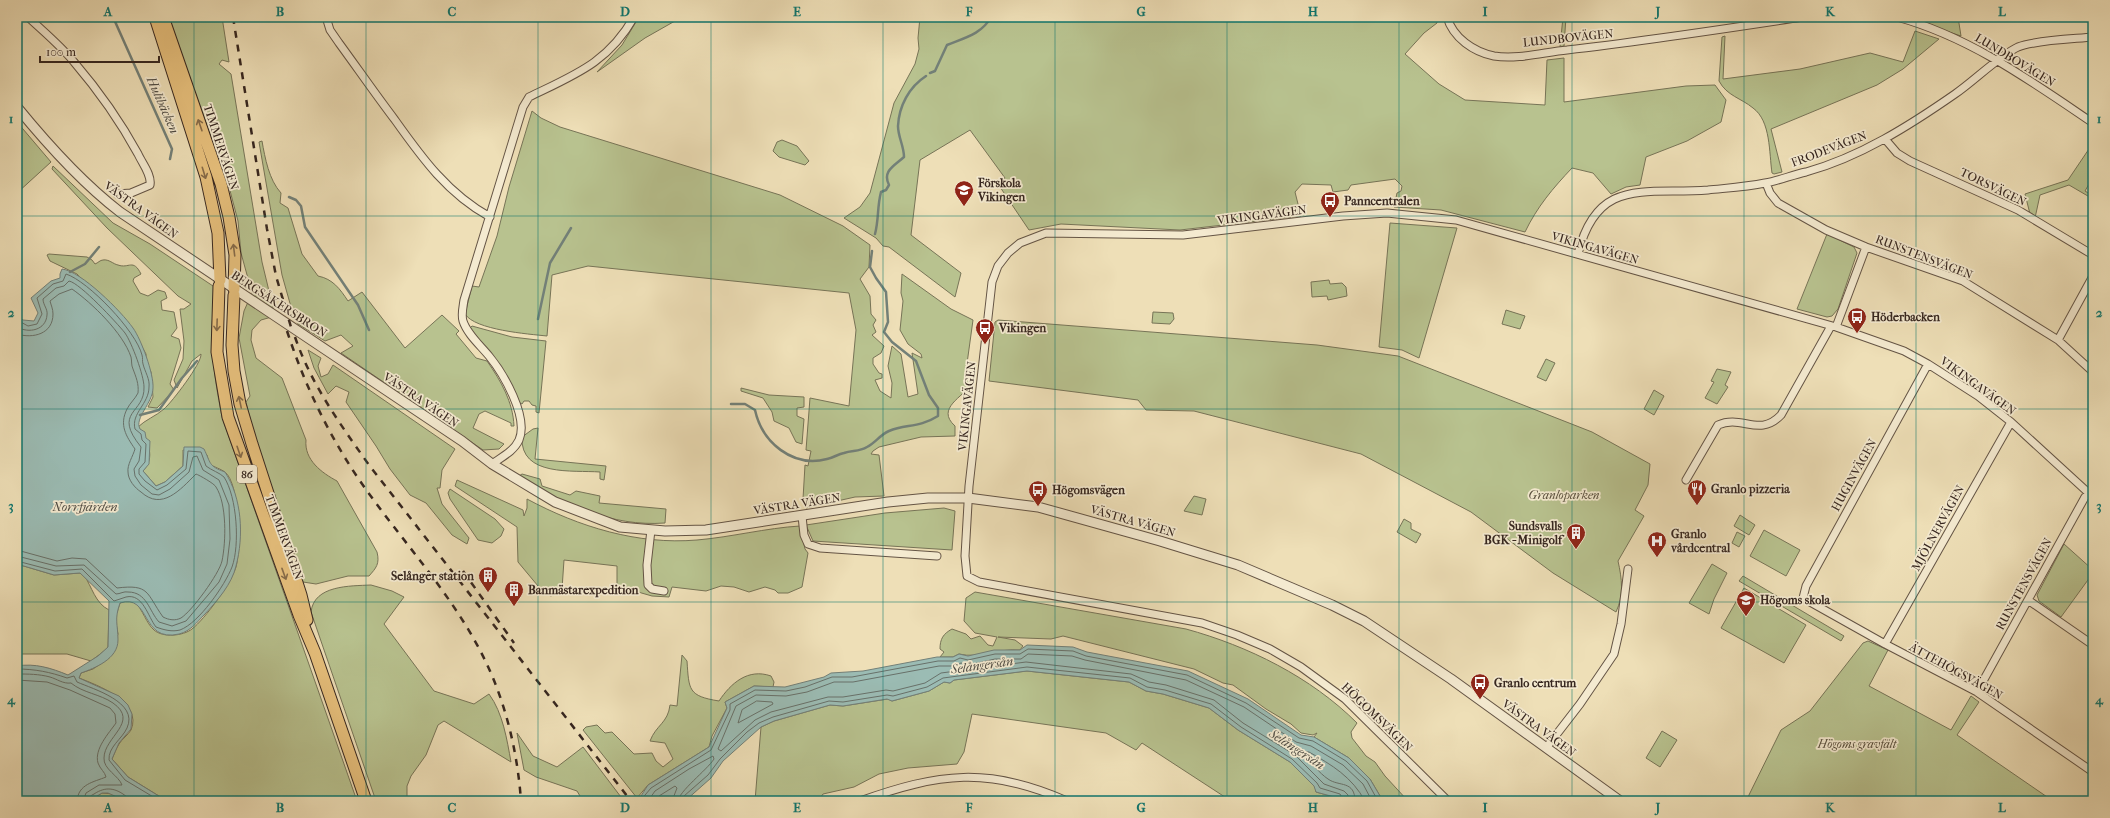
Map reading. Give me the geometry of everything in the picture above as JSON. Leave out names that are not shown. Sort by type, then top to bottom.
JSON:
[{"type":"main road","name":"TIMMERVÄGEN","points":[[155,17],[206,177],[218,233],[220,283],[217,352],[228,417],[299,616],[315,654],[366,801]]},
{"type":"main road","name":"TIMMERVÄGEN","points":[[163,17],[222,191],[229,217],[235,255],[232,345],[234,371],[240,404],[301,596],[315,654]]},
{"type":"street","points":[[28,17],[73,61],[96,89],[124,129],[151,180],[150,185],[131,193],[117,194]]},
{"type":"street","points":[[326,17],[330,30],[430,168],[451,190],[473,208],[490,217]]},
{"type":"street","points":[[492,464],[510,452],[520,439],[520,416],[509,386],[496,364],[468,330],[463,322],[462,312],[464,300],[526,101],[529,97],[590,66],[604,56],[615,45],[634,17]]},
{"type":"street","name":"LUNDBOVÄGEN","points":[[1447,17],[1451,26],[1467,44],[1478,51],[1496,56],[1616,44],[1720,31],[1803,17]]},
{"type":"street","name":"LUNDBOVÄGEN","points":[[1897,17],[1947,34],[1998,61],[2093,123]]},
{"type":"street","name":"FRODEVÄGEN","points":[[1578,254],[1583,233],[1589,222],[1598,210],[1619,197],[1632,192],[1705,190],[1766,183],[1811,170],[1885,139],[1955,94],[2010,52],[2027,45],[2093,37]]},
{"type":"street","name":"VÄSTRA VÄGEN","points":[[17,107],[60,158],[93,189],[120,212],[208,272]]},
{"type":"street","name":"TORSVÄGEN","points":[[1885,139],[1897,153],[1910,161],[2018,210],[2093,255]]},
{"type":"street","name":"RUNSTENSVÄGEN","points":[[1766,183],[1770,193],[1778,203],[1826,230],[1866,247],[1963,281],[2058,340],[2093,372]]},
{"type":"street","name":"VIKINGAVÄGEN","points":[[968,498],[992,282],[998,266],[1008,253],[1020,243],[1036,236],[1062,232],[1183,235],[1343,216],[1387,213],[1456,220],[1834,327],[1898,349],[1928,364],[1978,396],[2011,422],[2092,493]]},
{"type":"street","points":[[1686,480],[1718,425],[1731,420],[1755,426],[1764,426],[1774,422],[1780,415],[1834,327],[1866,247]]},
{"type":"street","name":"BERGSÅKERSBRON","points":[[208,272],[220,283],[336,357]]},
{"type":"street","points":[[2058,340],[2093,276]]},
{"type":"street","name":"VÄSTRA VÄGEN","points":[[336,357],[492,464],[555,502],[620,526],[651,530],[706,530],[928,498],[968,498],[1013,502],[1063,514],[1238,565],[1332,605],[1393,639],[1620,801]]},
{"type":"street","name":"HUGINVÄGEN","points":[[1803,598],[1806,586],[1928,364]]},
{"type":"street","name":"MJÖLNERVÄGEN","points":[[1885,644],[2011,422]]},
{"type":"street","name":"RUNSTENSVÄGEN","points":[[1977,692],[2028,600],[2092,493]]},
{"type":"street","name":"HÖGOMSVÄGEN","points":[[968,498],[965,567],[967,576],[971,579],[1202,623],[1237,635],[1270,649],[1301,667],[1345,699],[1448,801]]},
{"type":"street","points":[[802,516],[804,535],[808,544],[820,548],[937,556]]},
{"type":"street","points":[[651,530],[647,566],[648,585],[652,589],[664,591]]},
{"type":"street","points":[[1546,748],[1580,704],[1614,654],[1621,624],[1628,569]]},
{"type":"street","name":"ÄTTEHÖGSVÄGEN","points":[[1803,598],[1885,644],[1977,692],[2093,772]]},
{"type":"street","points":[[2028,600],[2093,645]]},
{"type":"street","points":[[860,801],[922,781],[964,776],[1024,784],[1068,801]]},
{"type":"green space","points":[[167,17],[222,17],[229,62],[222,60],[219,64],[231,74],[262,262],[275,316],[261,320],[252,330],[251,340],[256,358],[282,378],[306,440],[306,447],[311,460],[320,470],[337,481],[377,552],[377,566],[369,576],[348,576],[316,584],[303,582],[300,578],[256,443],[246,402],[250,396],[239,338],[244,311],[252,293],[241,253],[238,221],[228,183]]},
{"type":"green space","points":[[639,17],[682,17],[645,38],[597,72],[622,45]]},
{"type":"green space","points":[[920,17],[1437,17],[1437,23],[1424,33],[1405,54],[1439,84],[1465,100],[1545,105],[1547,60],[1564,58],[1564,102],[1686,86],[1715,85],[1726,100],[1721,122],[1687,141],[1646,157],[1640,185],[1626,187],[1611,194],[1593,173],[1572,168],[1546,198],[1525,232],[1441,210],[1394,207],[1397,193],[1401,191],[1402,186],[1395,179],[1351,185],[1348,190],[1333,192],[1331,185],[1302,184],[1295,192],[1301,216],[1180,230],[1061,224],[1029,230],[998,184],[1005,178],[970,130],[920,160],[911,235],[961,273],[955,297],[889,247],[883,246],[876,238],[844,218],[860,207],[870,193],[894,103],[915,64],[919,49],[918,38]]},
{"type":"green space","points":[[1563,17],[1566,17],[1564,46],[1560,47]]},
{"type":"green space","points":[[1904,17],[1958,17],[1961,36]]},
{"type":"green space","points":[[1915,31],[1939,39],[1903,69],[1877,85],[1771,129],[1782,172],[1772,173],[1768,138],[1763,121],[1759,114],[1753,108],[1726,90],[1719,81],[1722,37],[1725,36],[1723,79],[1800,69],[1870,53],[1903,62]]},
{"type":"green space","points":[[532,111],[541,118],[560,127],[780,195],[843,226],[870,245],[869,267],[860,279],[870,296],[871,314],[876,320],[873,325],[876,332],[872,335],[884,346],[881,353],[873,358],[873,364],[879,373],[882,374],[882,378],[875,380],[880,391],[891,398],[892,383],[888,366],[892,346],[901,354],[908,397],[918,394],[912,353],[922,358],[921,354],[908,344],[900,330],[903,301],[901,293],[902,274],[951,309],[973,320],[965,378],[971,384],[949,408],[948,414],[950,420],[955,426],[955,436],[921,437],[879,447],[871,454],[879,455],[884,496],[855,497],[806,508],[803,499],[805,465],[808,466],[811,451],[806,450],[810,398],[849,406],[856,330],[849,293],[588,266],[552,275],[547,336],[503,330],[479,324],[471,319],[465,314],[472,286],[479,287],[497,236],[509,187]]},
{"type":"green space","points":[[17,122],[51,162],[17,193]]},
{"type":"green space","points":[[782,140],[797,146],[809,161],[805,165],[779,157],[773,151],[777,142]]},
{"type":"green space","points":[[262,141],[266,161],[273,182],[281,193],[280,203],[288,208],[302,254],[318,276],[332,282],[348,301],[362,292],[405,348],[442,315],[459,331],[456,334],[476,358],[487,361],[497,376],[509,400],[514,426],[511,426],[511,423],[485,411],[479,414],[473,428],[504,444],[499,449],[483,450],[341,353],[353,346],[341,335],[325,341],[298,324],[293,314],[282,275],[259,142]]},
{"type":"green space","points":[[2093,143],[2093,177],[2085,191],[2093,196],[2093,199],[2069,185],[2040,195],[2035,218],[2030,214],[2025,194],[2068,180]]},
{"type":"green space","points":[[53,166],[113,223],[150,244],[216,288],[212,322],[212,338],[214,369],[222,417],[357,801],[167,801],[128,777],[112,759],[119,744],[131,730],[133,720],[130,711],[125,703],[107,690],[79,678],[81,673],[93,669],[109,658],[118,634],[115,619],[120,603],[128,600],[135,602],[151,627],[158,633],[178,635],[192,629],[210,609],[223,591],[236,567],[238,558],[238,517],[234,489],[230,479],[225,472],[209,464],[207,455],[183,450],[183,466],[165,482],[156,486],[143,471],[147,465],[150,455],[145,439],[138,427],[168,405],[186,382],[200,359],[201,354],[192,361],[177,388],[174,380],[183,359],[184,341],[180,309],[184,309],[191,304],[178,296],[107,228],[52,169]]},
{"type":"green space","points":[[1390,223],[1457,228],[1419,358],[1402,350],[1379,347]]},
{"type":"green space","points":[[1827,234],[1854,247],[1857,253],[1838,309],[1832,316],[1827,317],[1797,309]]},
{"type":"green space","points":[[47,255],[87,257],[95,264],[101,260],[105,260],[122,266],[133,265],[136,266],[141,274],[134,278],[133,281],[140,293],[148,296],[158,290],[165,292],[167,298],[161,301],[162,310],[174,312],[177,328],[171,336],[179,339],[181,348],[170,384],[174,390],[157,408],[148,407],[153,397],[151,372],[146,363],[146,354],[140,343],[77,274],[50,261]]},
{"type":"green space","points":[[1329,280],[1330,284],[1342,283],[1346,287],[1347,296],[1328,300],[1327,296],[1312,297],[1311,282]]},
{"type":"green space","points":[[1506,310],[1525,316],[1520,329],[1502,324]]},
{"type":"green space","points":[[1153,312],[1173,313],[1174,319],[1170,324],[1152,323]]},
{"type":"green space","name":"Granloparken","points":[[998,320],[1317,345],[1398,356],[1592,432],[1650,464],[1648,485],[1635,510],[1644,516],[1618,561],[1622,587],[1619,606],[1616,612],[1553,573],[1471,512],[1361,454],[1194,411],[1146,410],[1138,400],[989,381],[995,322]]},
{"type":"green space","points":[[472,326],[512,337],[546,341],[539,413],[536,412],[536,406],[532,405],[529,401],[524,401],[522,404],[518,402],[491,354],[470,328]]},
{"type":"green space","points":[[308,350],[321,358],[318,366],[321,377],[328,374],[333,365],[455,449],[442,470],[440,488],[437,488],[442,504],[469,538],[467,544],[452,535],[426,503],[410,495],[390,469],[346,402],[349,392],[336,386],[328,394],[314,368]]},
{"type":"green space","points":[[1546,359],[1555,363],[1546,381],[1537,377]]},
{"type":"green space","points":[[1717,369],[1731,372],[1725,385],[1728,387],[1717,404],[1705,398],[1714,382],[1711,381]]},
{"type":"green space","points":[[741,388],[769,395],[804,397],[804,407],[797,408],[797,416],[804,419],[802,444],[796,442],[789,428],[774,421],[772,412],[763,398],[741,391]]},
{"type":"green space","points":[[1654,390],[1664,396],[1654,415],[1644,409]]},
{"type":"green space","points":[[538,428],[535,459],[606,466],[604,480],[600,479],[600,472],[563,471],[550,469],[539,465],[530,459],[524,450],[522,437],[533,429]]},
{"type":"green space","points":[[522,474],[540,479],[542,486],[570,495],[576,491],[600,496],[599,503],[666,509],[665,523],[626,521],[589,512],[553,496],[519,476]]},
{"type":"green space","points":[[457,480],[523,510],[524,516],[527,508],[527,499],[588,526],[631,537],[653,540],[697,540],[800,526],[805,549],[808,553],[802,587],[788,593],[778,593],[775,590],[765,587],[749,592],[734,587],[721,586],[706,591],[672,587],[669,597],[652,596],[617,586],[617,566],[564,560],[562,589],[551,596],[543,592],[518,562],[517,527],[455,486]]},
{"type":"green space","points":[[450,489],[495,519],[504,529],[501,536],[492,543],[478,540],[450,499],[448,493]]},
{"type":"green space","points":[[1194,496],[1206,499],[1202,515],[1184,511]]},
{"type":"green space","points":[[944,508],[955,511],[952,550],[813,541],[806,525],[885,513]]},
{"type":"green space","points":[[1740,515],[1755,525],[1749,535],[1734,526]]},
{"type":"green space","points":[[1404,519],[1411,523],[1411,529],[1421,534],[1416,543],[1397,532]]},
{"type":"green space","points":[[1764,530],[1800,550],[1786,576],[1750,556]]},
{"type":"green space","points":[[1737,532],[1745,536],[1739,547],[1732,543]]},
{"type":"green space","points":[[2064,544],[2093,570],[2093,573],[2061,617],[2039,601],[2037,595]]},
{"type":"green space","points":[[17,564],[54,575],[80,573],[84,575],[97,599],[109,610],[108,648],[91,661],[67,654],[17,654]]},
{"type":"green space","points":[[1712,564],[1727,573],[1714,599],[1709,614],[1689,603]]},
{"type":"green space","points":[[1743,576],[1844,636],[1841,641],[1739,581]]},
{"type":"green space","points":[[371,585],[392,591],[404,597],[384,624],[434,691],[474,704],[489,694],[494,701],[501,718],[511,762],[444,721],[438,725],[426,755],[411,776],[407,786],[407,801],[376,801],[311,612],[314,603],[326,592],[344,587]]},
{"type":"green space","points":[[1744,588],[1806,625],[1784,663],[1721,628]]},
{"type":"green space","points":[[975,592],[1186,629],[1232,644],[1278,665],[1320,691],[1357,723],[1351,732],[1352,738],[1366,756],[1375,762],[1385,776],[1408,801],[1383,801],[1370,779],[1349,758],[1314,737],[1317,733],[1313,735],[1301,733],[1291,724],[1266,709],[1233,685],[1223,683],[1194,669],[1063,636],[1051,639],[998,637],[1015,640],[1023,646],[1020,650],[1004,650],[974,655],[959,654],[953,657],[940,657],[944,652],[940,649],[941,640],[946,633],[952,629],[966,634],[971,639],[980,636],[988,645],[993,646],[997,637],[975,633],[964,621],[966,598]]},
{"type":"green space","name":"Högoms gravfält","points":[[1868,641],[1888,650],[1869,686],[1951,730],[1971,696],[1979,702],[1957,735],[2053,801],[1746,801],[1781,730],[1810,711],[1863,643]]},
{"type":"green space","points":[[682,655],[687,661],[688,679],[692,690],[701,697],[719,701],[735,683],[755,674],[771,676],[774,682],[773,687],[754,686],[725,702],[727,708],[712,736],[709,747],[648,785],[637,798],[583,730],[586,727],[597,725],[605,733],[612,732],[634,754],[652,753],[656,761],[663,767],[673,759],[665,743],[650,741],[655,731],[667,716],[670,705],[677,706]]},
{"type":"green space","points":[[1027,671],[1129,682],[1146,691],[1163,694],[1209,708],[1238,730],[1290,762],[1315,786],[1316,792],[1338,798],[1342,801],[1231,801],[1142,743],[1136,750],[1106,733],[972,714],[964,752],[957,764],[908,768],[879,774],[854,787],[823,794],[818,801],[755,801],[761,727],[774,721],[830,705],[843,706],[888,699],[892,701],[929,691],[944,682],[950,683],[954,680]]},
{"type":"green space","points":[[1662,731],[1677,740],[1660,767],[1646,758]]},
{"type":"green space","points":[[517,733],[533,756],[557,767],[583,747],[624,801],[579,801],[580,796],[577,791],[536,777],[524,770]]},
{"type":"green space","points":[[102,793],[114,794],[126,801],[89,801]]},
{"type":"water","name":"Norrfjärden","points":[[62,269],[70,271],[90,284],[110,302],[133,328],[143,348],[153,382],[153,388],[150,399],[141,415],[139,425],[140,429],[145,432],[146,438],[150,441],[149,464],[143,471],[156,486],[165,482],[183,466],[184,447],[200,447],[204,449],[213,466],[225,472],[231,482],[238,505],[241,530],[239,554],[234,573],[224,592],[194,626],[183,633],[167,635],[158,632],[151,626],[137,605],[130,602],[120,603],[117,618],[117,647],[105,662],[81,673],[79,678],[119,696],[128,705],[132,714],[131,729],[119,743],[112,759],[128,777],[167,801],[126,801],[108,793],[102,793],[89,801],[17,801],[17,666],[30,665],[43,667],[68,675],[98,656],[108,647],[109,601],[80,573],[54,575],[17,564],[17,315],[23,320],[34,321],[38,313],[31,298],[51,281],[60,278]]},
{"type":"water","name":"Selångersån","points":[[1027,645],[1073,647],[1087,652],[1188,671],[1248,699],[1301,735],[1314,737],[1349,758],[1370,779],[1383,801],[1342,801],[1338,798],[1316,792],[1314,786],[1290,762],[1238,730],[1209,708],[1163,694],[1146,691],[1129,682],[1027,671],[954,680],[950,683],[944,682],[929,691],[892,701],[887,699],[843,706],[830,705],[774,721],[761,727],[723,761],[711,778],[685,801],[633,801],[641,796],[648,785],[709,747],[727,708],[725,702],[754,686],[785,687],[824,677],[831,673],[863,671],[937,657],[953,657],[959,654],[968,656],[994,650],[1020,650]]},
{"type":"waterway","name":"Hulibäcken","points":[[113,17],[172,149],[170,159]]},
{"type":"waterway","points":[[930,73],[935,71],[947,45],[966,38],[983,28],[991,17]]},
{"type":"waterway","points":[[875,234],[881,192],[886,190],[889,185],[887,180],[888,172],[904,157],[898,130],[900,111],[910,91],[926,76]]},
{"type":"waterway","points":[[289,197],[296,200],[301,206],[305,227],[358,305],[369,330]]},
{"type":"waterway","points":[[538,319],[550,263],[571,228]]},
{"type":"waterway","name":"Hulibäcken","points":[[70,272],[85,264],[99,247]]},
{"type":"waterway","points":[[731,404],[745,404],[755,410],[764,432],[780,450],[802,460],[814,461],[864,449],[889,431],[919,424],[938,416],[938,408],[929,395],[916,361],[892,342],[884,332],[888,322],[886,292],[870,267],[872,251]]},
{"type":"waterway","name":"Hulibäcken","points":[[140,415],[159,410],[182,378],[197,361]]},
{"type":"railway","points":[[233,17],[267,229],[276,276],[291,327]]},
{"type":"railway","points":[[287,331],[317,407],[336,443],[375,502],[449,599],[480,651],[493,678],[504,708],[518,770],[521,801]]},
{"type":"railway","points":[[295,337],[309,371],[327,403],[369,465],[631,801]]},
{"type":"railway","points":[[463,571],[514,643]]},
{"type":"place","name":"Förskola Vikingen","points":[[964,207]]},
{"type":"place","name":"Panncentralen","points":[[1330,218]]},
{"type":"place","name":"Höderbacken","points":[[1857,334]]},
{"type":"place","name":"Vikingen","points":[[985,345]]},
{"type":"place","name":"Granlo pizzeria","points":[[1697,506]]},
{"type":"place","name":"Högomsvägen","points":[[1038,507]]},
{"type":"place","name":"Sundsvalls BGK - Minigolf","points":[[1576,550]]},
{"type":"place","name":"Granlo vårdcentral","points":[[1657,558]]},
{"type":"place","name":"Selånger station","points":[[488,593]]},
{"type":"place","name":"Banmästarexpedition","points":[[514,607]]},
{"type":"place","name":"Högoms skola","points":[[1746,617]]},
{"type":"place","name":"Granlo centrum","points":[[1480,700]]}]
